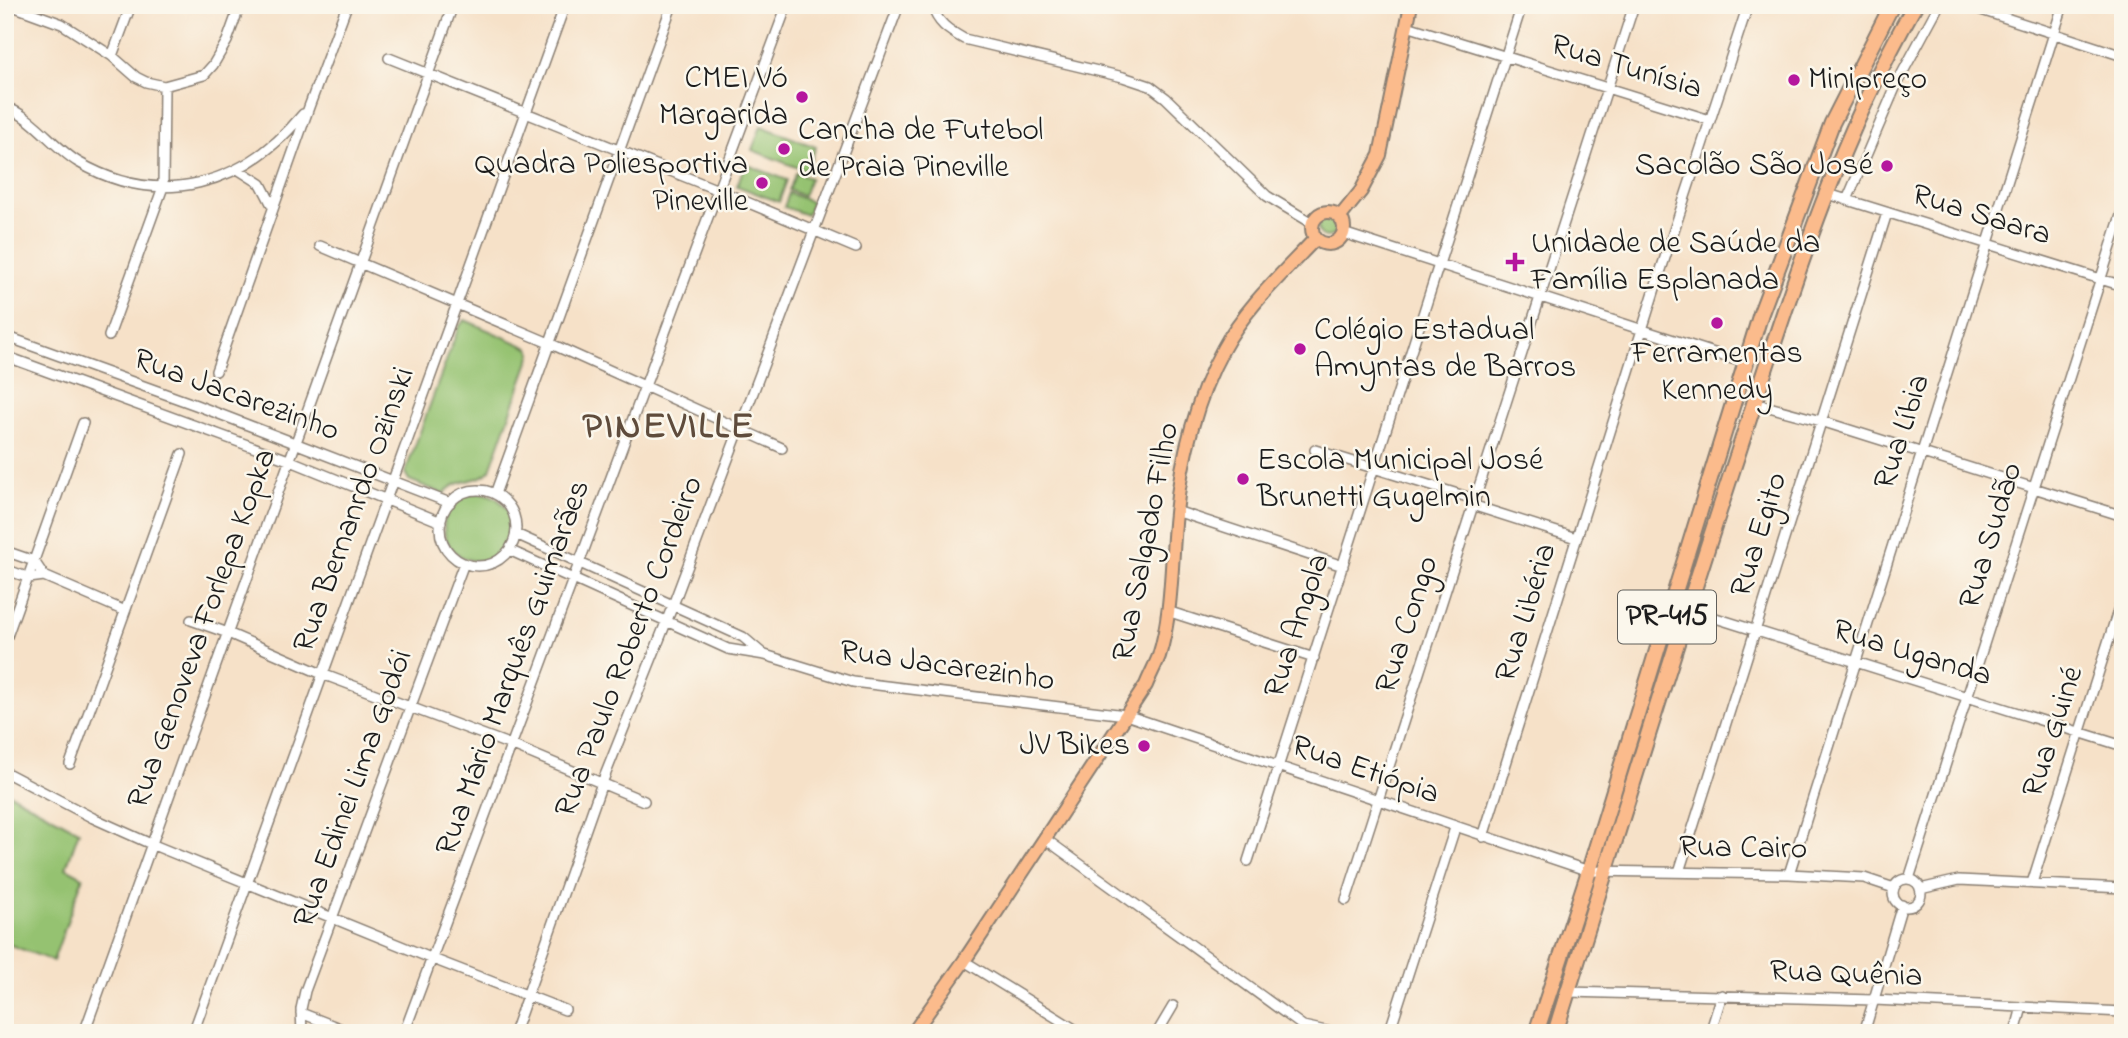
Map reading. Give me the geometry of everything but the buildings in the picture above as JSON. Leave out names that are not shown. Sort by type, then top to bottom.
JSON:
[{"type":"highway","name":"PR-415","points":[[1536,1033],[1589,871],[1745,363],[1796,216],[1832,123],[1892,5]]},
{"type":"highway","name":"PR-415","points":[[1555,1033],[1687,609],[1793,282],[1825,193],[1876,75],[1915,5]]},
{"type":"highway","points":[[1745,363],[1755,384],[1754,403]]},
{"type":"main road","points":[[1340,217],[1361,191],[1380,155],[1411,5]]},
{"type":"main road","points":[[1333,212],[1340,217],[1344,225],[1338,241],[1323,244],[1315,239],[1311,231],[1312,223],[1318,215],[1333,212]]},
{"type":"main road","name":"Rua Salgado Filho","points":[[913,1033],[964,961],[1146,685],[1159,655],[1167,611],[1176,510],[1189,438],[1204,394],[1223,349],[1252,307],[1315,239]]},
{"type":"street","points":[[10,5],[62,24],[112,56],[136,77],[164,86],[204,75],[214,65],[227,41],[240,5]]},
{"type":"street","points":[[112,56],[131,5]]},
{"type":"street","points":[[216,371],[347,5]]},
{"type":"street","name":"Rua Genoveva Forlepa Kopka","points":[[84,1033],[453,5]]},
{"type":"street","name":"Rua Bernanrdo Ozinski","points":[[193,1033],[565,5]]},
{"type":"street","points":[[495,494],[672,5]]},
{"type":"street","name":"Rua Mário Marquês Guimarães","points":[[404,1033],[787,5]]},
{"type":"street","name":"Rua Paulo Roberto Cordeiro","points":[[514,1033],[602,783],[673,605],[899,5]]},
{"type":"street","points":[[932,5],[936,19],[946,29],[964,39],[1123,77],[1150,86],[1166,98],[1267,196],[1312,223]]},
{"type":"street","name":"Rua Angola","points":[[1248,861],[1522,5]]},
{"type":"street","name":"Rua Congo","points":[[1346,900],[1634,5]]},
{"type":"street","name":"Rua Libéria","points":[[1483,837],[1642,330],[1748,5]]},
{"type":"street","points":[[1846,200],[1898,81],[1939,5]]},
{"type":"street","points":[[1966,5],[2123,56]]},
{"type":"street","name":"Rua Líbia","points":[[1789,874],[2063,5]]},
{"type":"street","name":"Rua Tunísia","points":[[1407,26],[1710,120]]},
{"type":"street","points":[[389,58],[856,248]]},
{"type":"street","points":[[110,336],[163,187],[164,86]]},
{"type":"street","points":[[5,107],[25,118],[77,161],[115,178],[163,187],[190,186],[239,170],[281,138],[309,107]]},
{"type":"street","points":[[239,170],[261,184],[273,207]]},
{"type":"street","name":"Rua Saara","points":[[1825,193],[2123,286]]},
{"type":"street","name":"Rua Sudão","points":[[1909,879],[2123,209]]},
{"type":"street","name":"Rua Egito","points":[[1679,872],[1887,213]]},
{"type":"street","points":[[1343,233],[1745,363]]},
{"type":"street","points":[[320,246],[549,343],[782,447]]},
{"type":"street","name":"Rua Jacarezinho","points":[[5,336],[297,443],[450,503]]},
{"type":"street","name":"Rua Jacarezinho","points":[[5,356],[291,461],[441,522]]},
{"type":"street","points":[[65,379],[74,362]]},
{"type":"street","points":[[1754,403],[1821,421],[2123,516]]},
{"type":"street","points":[[5,642],[83,422]]},
{"type":"street","points":[[1315,450],[1576,538]]},
{"type":"street","points":[[70,764],[182,454]]},
{"type":"street","points":[[485,490],[495,494],[505,500],[512,511],[516,534],[509,550],[491,564],[476,566],[464,563],[454,557],[445,546],[441,536],[441,522],[450,503],[460,495],[485,490]]},
{"type":"street","points":[[1176,510],[1343,566]]},
{"type":"street","name":"Rua Jacarezinho","points":[[516,534],[743,637],[765,655]]},
{"type":"street","name":"Rua Jacarezinho","points":[[509,550],[728,649],[765,655],[853,682],[1126,715]]},
{"type":"street","points":[[5,551],[34,561],[44,576]]},
{"type":"street","name":"Rua Edinei Lima Godói","points":[[302,1033],[301,1013],[305,991],[464,563]]},
{"type":"street","points":[[5,569],[29,578],[44,576],[125,611]]},
{"type":"street","name":"Rua Guiné","points":[[2032,883],[2123,595]]},
{"type":"street","name":"Rua Uganda","points":[[1687,609],[2123,746]]},
{"type":"street","points":[[1167,611],[1314,658]]},
{"type":"street","points":[[191,620],[644,801]]},
{"type":"street","name":"Rua Etiópia","points":[[1126,715],[1589,871]]},
{"type":"street","points":[[5,772],[93,818],[151,844],[565,1010]]},
{"type":"street","points":[[1389,1033],[1455,828]]},
{"type":"street","points":[[1044,838],[1300,1029],[1335,1033]]},
{"type":"street","name":"Rua Cairo","points":[[1589,871],[1864,878],[1894,888]]},
{"type":"street","points":[[1909,879],[1916,882],[1920,888],[1918,901],[1910,906],[1902,905],[1894,898],[1894,888],[1899,881],[1909,879]]},
{"type":"street","points":[[1920,888],[1959,880],[2123,888]]},
{"type":"street","points":[[1864,1033],[1902,905]]},
{"type":"street","points":[[964,961],[1081,1033]]},
{"type":"street","name":"Rua Quênia","points":[[1568,992],[1874,1000],[2021,1012],[2123,1012]]},
{"type":"street","points":[[1710,1033],[1722,995]]},
{"type":"street","points":[[1157,1033],[1173,1006]]},
{"type":"street","points":[[2015,1033],[2021,1012]]},
{"type":"street","points":[[2021,1012],[2024,1033]]},
{"type":"street","points":[[301,1013],[352,1033]]},
{"type":"green space","name":"Cancha de Futebol de Praia Pineville","points":[[761,126],[816,147],[806,171],[752,150]]},
{"type":"green space","name":"Quadra Poliesportiva Pineville","points":[[745,164],[787,180],[779,202],[737,186]]},
{"type":"green space","points":[[796,173],[810,178],[803,196],[789,190]]},
{"type":"green space","points":[[789,193],[812,202],[807,215],[784,207]]},
{"type":"green space","points":[[1323,219],[1331,219],[1336,228],[1334,235],[1323,237],[1318,232],[1318,224]]},
{"type":"green space","points":[[465,320],[529,348],[532,353],[490,470],[480,477],[455,485],[444,494],[409,480],[405,473],[459,326]]},
{"type":"green space","points":[[478,493],[491,496],[502,503],[509,514],[512,527],[509,540],[502,551],[491,558],[478,561],[465,558],[454,551],[447,540],[444,527],[447,514],[454,503],[465,496]]},
{"type":"green space","points":[[5,791],[79,831],[66,868],[83,877],[53,961],[5,943]]},
{"type":"place","name":"Minipreço","points":[[1794,80]]},
{"type":"place","name":"CMEI Vó Margarida","points":[[802,97]]},
{"type":"place","name":"Cancha de Futebol de Praia Pineville","points":[[784,149]]},
{"type":"place","name":"Sacolão São José","points":[[1887,166]]},
{"type":"place","name":"Quadra Poliesportiva Pineville","points":[[762,183]]},
{"type":"place","name":"Unidade de Saúde da Família Esplanada","points":[[1515,262]]},
{"type":"place","name":"Ferramentas Kennedy","points":[[1717,323]]},
{"type":"place","name":"Colégio Estadual Amyntas de Barros","points":[[1300,349]]},
{"type":"place","name":"Escola Municipal José Brunetti Gugelmin","points":[[1243,479]]},
{"type":"place","name":"JV Bikes","points":[[1144,746]]},
{"type":"district","name":"PINEVILLE","points":[[669,428]]}]
